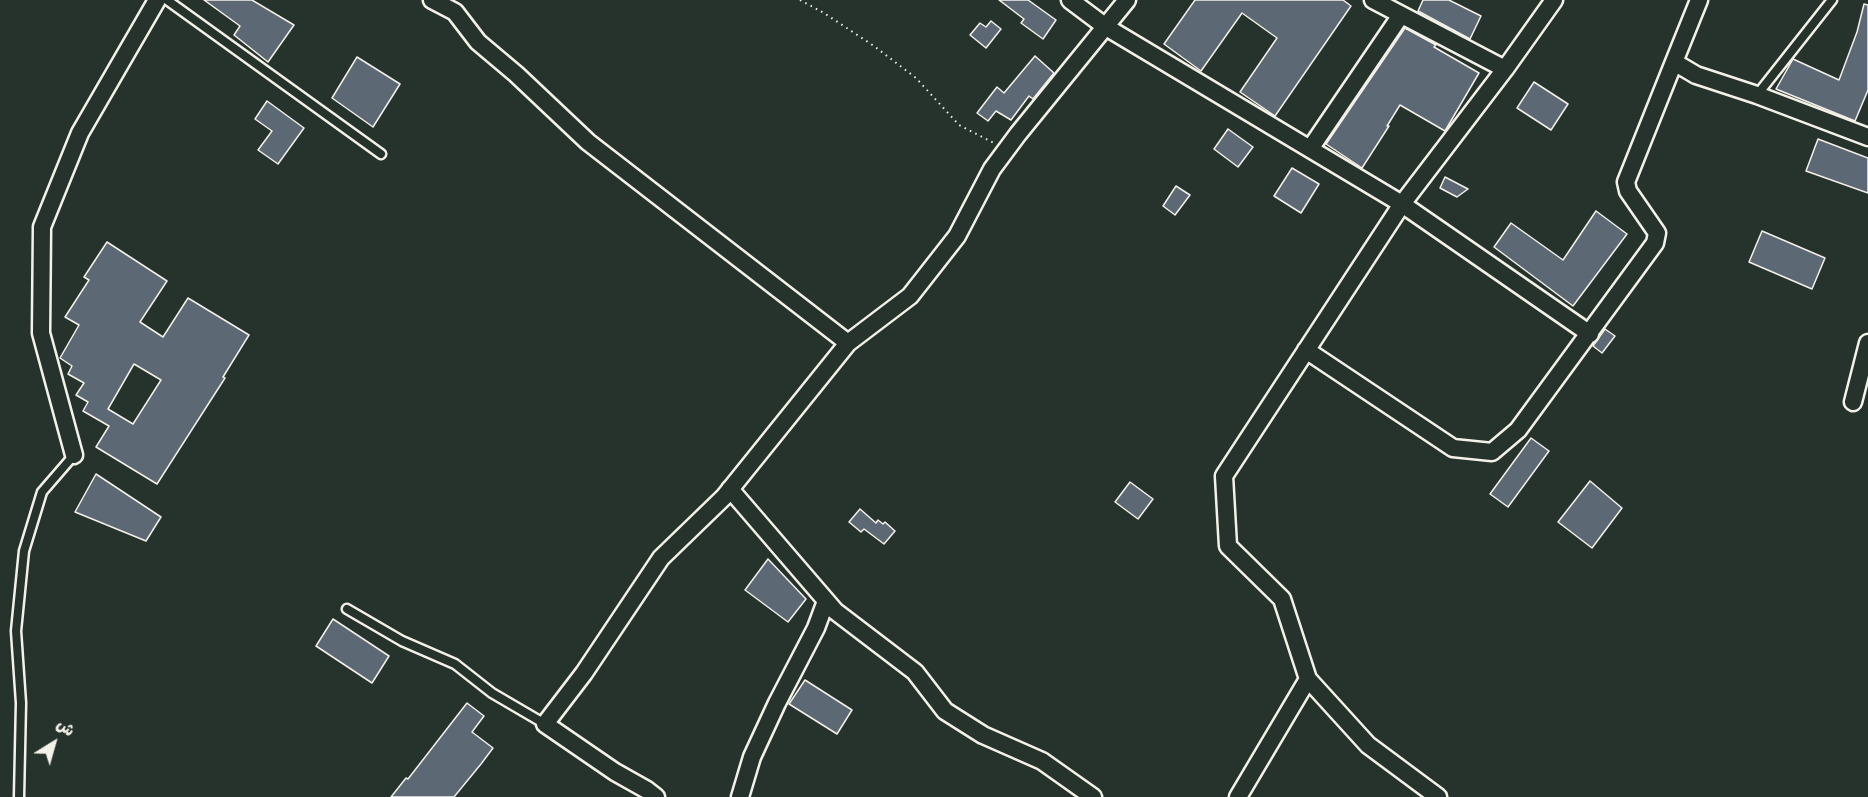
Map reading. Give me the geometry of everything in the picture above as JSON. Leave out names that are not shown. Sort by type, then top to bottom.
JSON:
[{"type":"street","points":[[74,455],[41,333],[42,227],[80,133],[157,0]]},
{"type":"street","points":[[432,0],[455,12],[478,42],[516,74],[588,142],[848,343]]},
{"type":"street","points":[[1070,0],[1106,27],[1402,204],[1590,334]]},
{"type":"street","points":[[656,797],[545,724],[584,673],[662,558],[730,489],[848,343],[910,296],[957,236],[992,169],[1127,0]]},
{"type":"street","points":[[1373,0],[1504,69]]},
{"type":"street","points":[[1438,797],[1368,745],[1308,679],[1282,599],[1228,546],[1224,476],[1402,204],[1554,0]]},
{"type":"street","points":[[1306,350],[1454,448],[1492,452],[1518,430],[1655,243],[1657,233],[1628,190],[1626,182],[1699,0]]},
{"type":"street","points":[[1310,149],[1401,15]]},
{"type":"street","points":[[1674,62],[1696,75],[1756,94],[1868,137]]},
{"type":"street","points":[[1853,402],[1868,343]]},
{"type":"street","points":[[730,489],[835,611],[915,672],[945,711],[983,735],[1042,761],[1093,797]]},
{"type":"street","points":[[740,797],[752,757],[787,682],[816,628],[826,601]]},
{"type":"street","points":[[1238,797],[1308,679]]},
{"type":"lane","points":[[167,0],[381,154]]},
{"type":"lane","points":[[1756,94],[1832,0]]},
{"type":"lane","points":[[19,797],[21,702],[16,631],[24,550],[42,492],[74,455]]},
{"type":"lane","points":[[347,609],[402,641],[455,664],[492,693],[545,724]]},
{"type":"path","points":[[800,0],[832,18],[916,78],[959,125],[1006,150]]},
{"type":"building","points":[[204,0],[252,0],[294,25],[268,62],[234,35],[240,26]]},
{"type":"building","points":[[999,0],[1028,0],[1056,20],[1043,39],[1021,23],[1024,19]]},
{"type":"building","points":[[1195,0],[1343,0],[1351,6],[1275,116],[1240,92],[1277,38],[1242,13],[1201,71],[1164,44]]},
{"type":"building","points":[[1423,0],[1449,0],[1481,16],[1470,39],[1418,11]]},
{"type":"building","points":[[1864,4],[1868,5],[1868,90],[1855,121],[1776,89],[1793,59],[1839,80],[1857,32]]},
{"type":"building","points":[[991,21],[1001,29],[986,48],[970,35],[980,23],[986,27]]},
{"type":"building","points":[[1405,28],[1479,73],[1445,131],[1400,105],[1362,168],[1326,144]]},
{"type":"building","points":[[1035,56],[1054,73],[1033,99],[1029,96],[1011,120],[996,111],[988,121],[977,113],[997,87],[1004,93]]},
{"type":"building","points":[[357,57],[400,84],[373,127],[332,98]]},
{"type":"building","points":[[1534,82],[1568,104],[1551,130],[1517,108]]},
{"type":"building","points":[[267,101],[304,128],[278,164],[258,150],[272,131],[255,119]]},
{"type":"building","points":[[1228,129],[1253,147],[1238,167],[1214,149]]},
{"type":"building","points":[[1818,139],[1868,158],[1868,193],[1806,171]]},
{"type":"building","points":[[1292,168],[1319,184],[1301,213],[1274,196]]},
{"type":"building","points":[[1445,177],[1468,189],[1457,197],[1440,188]]},
{"type":"building","points":[[1176,186],[1190,195],[1175,215],[1163,206]]},
{"type":"building","points":[[1596,211],[1627,234],[1573,306],[1494,247],[1511,223],[1563,260]]},
{"type":"building","points":[[1762,231],[1825,258],[1812,289],[1749,262]]},
{"type":"building","points":[[107,242],[167,281],[140,322],[163,337],[188,298],[249,335],[223,377],[225,378],[157,484],[96,447],[109,426],[83,411],[88,402],[76,395],[84,383],[68,374],[72,366],[60,358],[79,325],[65,317],[89,280],[84,277]],"holes":[[[134,364],[161,380],[133,424],[108,409]]]},
{"type":"building","points":[[1605,329],[1615,336],[1602,353],[1593,346]]},
{"type":"building","points":[[1531,438],[1549,451],[1508,507],[1490,494]]},
{"type":"building","points":[[96,474],[161,517],[146,541],[75,512]]},
{"type":"building","points":[[1590,481],[1622,508],[1592,548],[1558,522]]},
{"type":"building","points":[[1130,482],[1153,499],[1138,519],[1115,502]]},
{"type":"building","points":[[860,509],[876,523],[878,520],[883,524],[885,522],[895,531],[884,544],[864,529],[861,532],[849,522]]},
{"type":"building","points":[[768,559],[806,599],[788,622],[745,590]]},
{"type":"building","points":[[333,619],[389,656],[372,683],[316,646]]},
{"type":"building","points":[[805,680],[852,710],[837,734],[789,704]]},
{"type":"building","points":[[467,703],[484,716],[472,732],[493,748],[481,764],[454,797],[391,797],[406,778],[408,779]]}]
